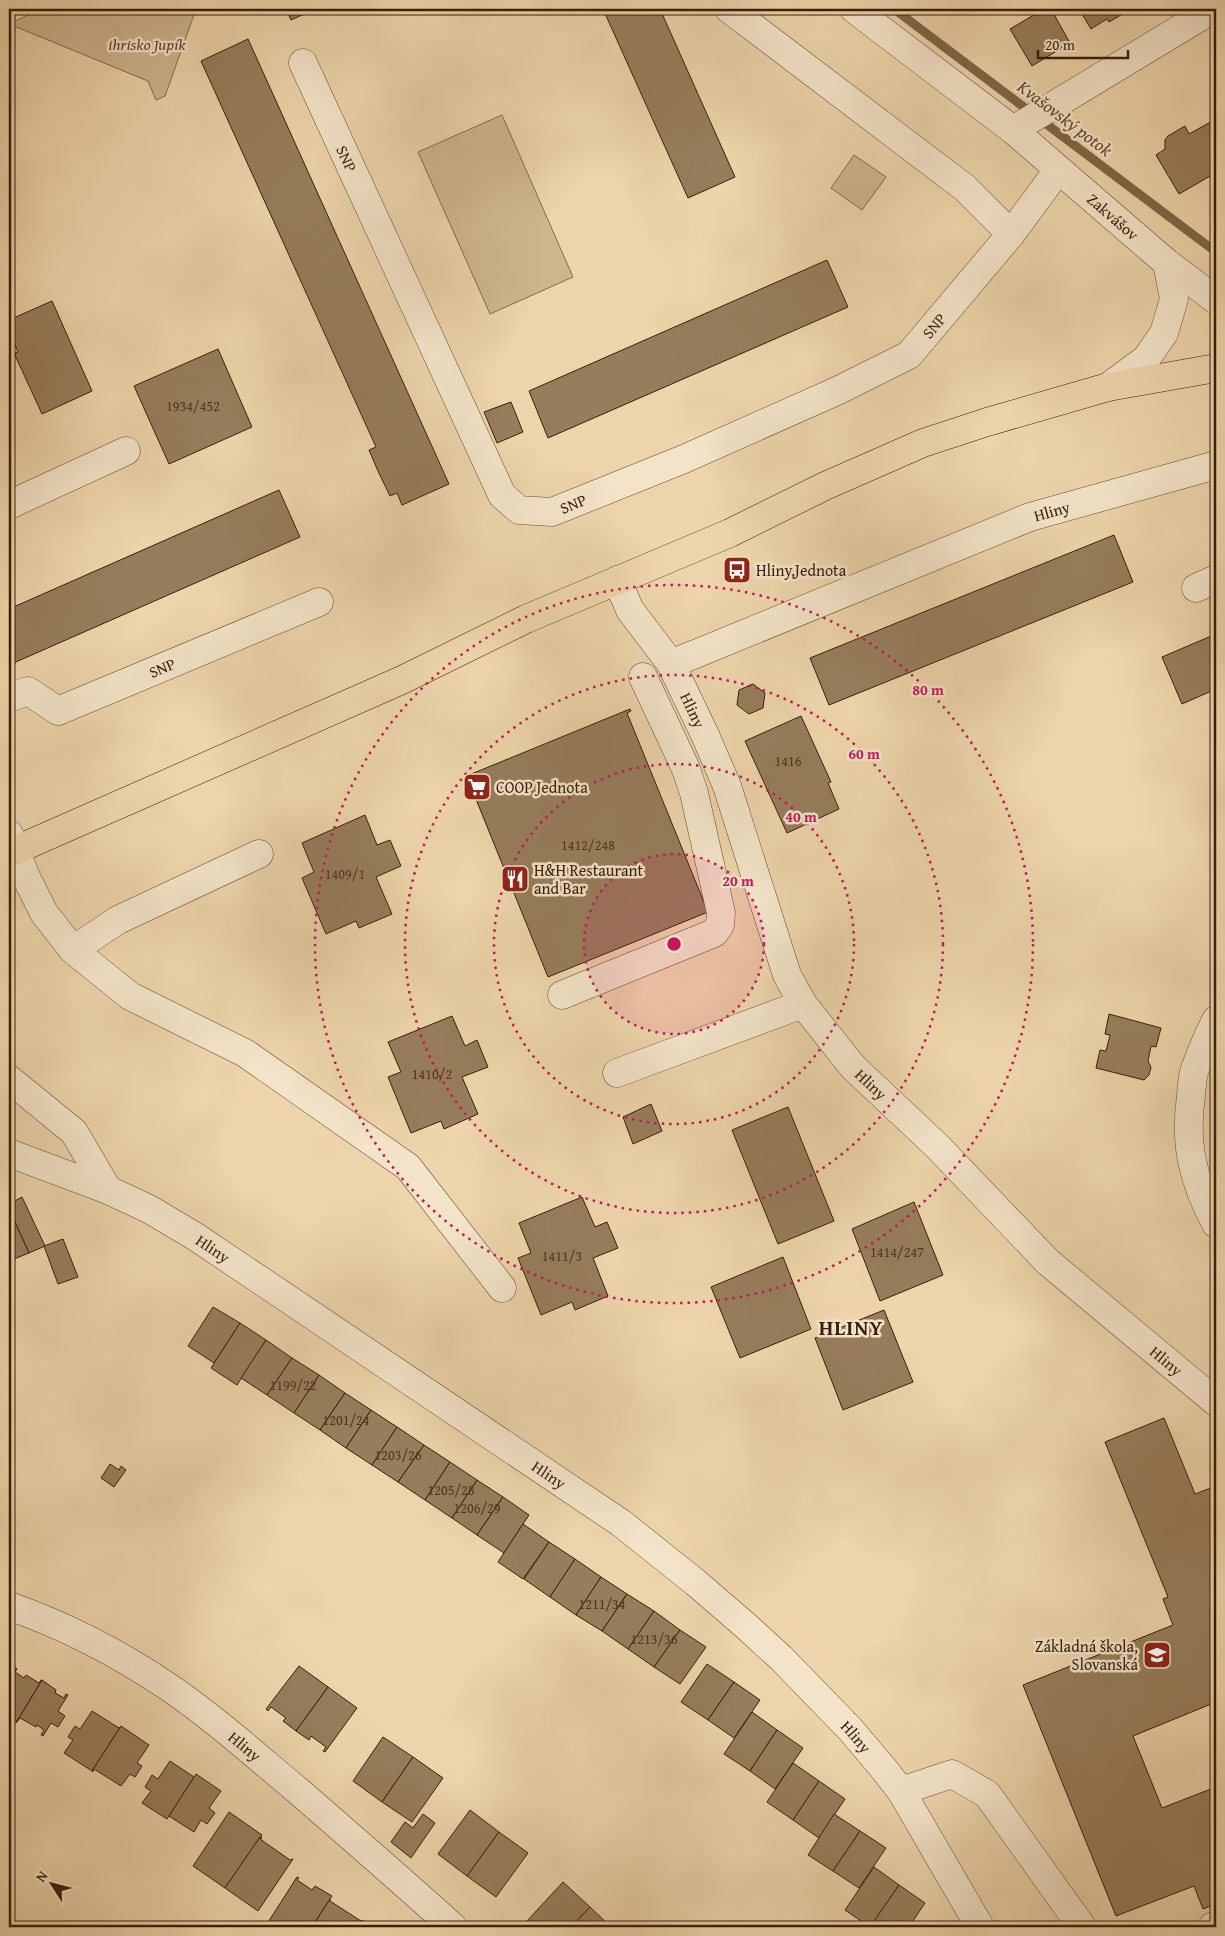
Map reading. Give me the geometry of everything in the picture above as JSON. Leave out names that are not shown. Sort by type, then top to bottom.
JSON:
[{"type":"main road","points":[[10,846],[402,680],[526,619],[730,533],[825,486],[923,443],[987,422],[1108,387],[1216,368]]},
{"type":"street","points":[[729,9],[965,188],[1010,234]]},
{"type":"street","name":"Zakvášov","points":[[854,9],[1030,121],[1058,170],[1166,263],[1216,300]]},
{"type":"street","points":[[1030,121],[1213,9]]},
{"type":"street","name":"SNP","points":[[302,63],[502,495],[519,510],[552,512],[694,455],[839,390],[909,355],[1010,234],[1058,170]]},
{"type":"street","points":[[1108,387],[1146,359],[1164,333],[1174,299],[1166,263]]},
{"type":"street","points":[[9,505],[126,451]]},
{"type":"street","name":"Hliny","points":[[671,664],[1030,517],[1216,465]]},
{"type":"street","name":"Hliny","points":[[617,580],[630,610],[671,664],[706,735],[727,786],[787,975],[804,1004],[853,1066],[938,1147],[1048,1262],[1216,1402]]},
{"type":"street","name":"SNP","points":[[9,698],[28,691],[58,711],[319,602]]},
{"type":"street","points":[[562,995],[714,933],[720,925],[721,913],[694,793],[686,770],[642,677]]},
{"type":"street","points":[[10,846],[44,913],[74,950],[130,996],[245,1053],[408,1167],[502,1288]]},
{"type":"street","points":[[74,950],[118,920],[259,854]]},
{"type":"street","points":[[617,1073],[804,1004]]},
{"type":"street","points":[[1216,1020],[1194,1071],[1188,1126],[1190,1157],[1194,1174],[1205,1204],[1216,1224]]},
{"type":"street","points":[[9,1079],[74,1132],[108,1190]]},
{"type":"street","name":"Hliny","points":[[9,1153],[108,1190],[149,1209],[196,1237],[621,1523],[695,1582],[781,1658],[850,1728],[901,1791],[980,1927]]},
{"type":"street","name":"Hliny","points":[[9,1606],[71,1632],[107,1650],[170,1688],[222,1727],[381,1862],[453,1927]]},
{"type":"street","points":[[901,1791],[952,1774],[987,1794],[1082,1927]]},
{"type":"street","points":[[1212,1927],[1216,1925]]},
{"type":"green space","name":"ihrisko Jupík","points":[[41,9],[196,9],[165,96],[156,100],[148,81],[9,24]]},
{"type":"green space","points":[[502,115],[573,277],[490,314],[418,152]]},
{"type":"green space","points":[[854,155],[886,177],[862,210],[831,188]]},
{"type":"building","points":[[286,9],[315,9],[291,20]]},
{"type":"building","points":[[603,9],[660,9],[735,177],[688,198]]},
{"type":"building","points":[[1044,9],[1051,9],[1070,43],[1032,66],[1010,29]]},
{"type":"building","points":[[1079,9],[1131,9],[1109,22],[1107,19],[1091,29]]},
{"type":"building","points":[[248,39],[449,484],[402,505],[397,493],[390,496],[378,471],[369,450],[376,447],[201,61]]},
{"type":"building","points":[[1216,119],[1216,181],[1212,175],[1179,194],[1156,155],[1165,149],[1165,140],[1168,136],[1185,126],[1189,134]]},
{"type":"building","points":[[827,260],[848,307],[548,438],[529,391]]},
{"type":"building","points":[[52,301],[92,391],[42,414],[14,353],[18,352],[9,331],[9,320]]},
{"type":"building","points":[[218,349],[252,427],[169,464],[134,386]]},
{"type":"building","points":[[511,402],[523,432],[497,443],[484,412]]},
{"type":"building","points":[[279,490],[300,537],[9,665],[9,609]]},
{"type":"building","points":[[1114,535],[1133,582],[829,705],[810,658]]},
{"type":"building","points":[[1216,634],[1216,689],[1182,704],[1162,657]]},
{"type":"building","points":[[753,684],[765,693],[763,708],[749,714],[737,705],[739,690]]},
{"type":"building","points":[[630,709],[631,711],[627,713],[708,912],[548,977],[467,777],[464,777]]},
{"type":"building","points":[[801,716],[831,782],[828,783],[839,809],[787,833],[745,741]]},
{"type":"building","points":[[365,815],[377,845],[390,840],[401,866],[376,877],[392,914],[359,928],[356,921],[326,934],[302,878],[314,872],[302,843]]},
{"type":"building","points":[[1109,1014],[1161,1028],[1156,1047],[1151,1046],[1148,1061],[1151,1067],[1149,1075],[1144,1080],[1096,1068],[1100,1050],[1106,1051],[1110,1035],[1105,1034]]},
{"type":"building","points":[[452,1016],[465,1046],[477,1040],[488,1067],[462,1077],[478,1114],[444,1129],[441,1121],[411,1133],[388,1077],[401,1072],[388,1042]]},
{"type":"building","points":[[651,1104],[662,1131],[633,1144],[623,1117]]},
{"type":"building","points":[[788,1107],[834,1221],[778,1244],[732,1130]]},
{"type":"building","points":[[22,1197],[45,1246],[29,1253],[9,1209],[9,1204]]},
{"type":"building","points":[[582,1197],[595,1227],[607,1222],[618,1248],[593,1258],[608,1296],[575,1310],[572,1302],[541,1315],[518,1258],[531,1253],[519,1223]]},
{"type":"building","points":[[914,1202],[943,1275],[880,1301],[852,1229]]},
{"type":"building","points":[[9,1209],[29,1253],[14,1259],[9,1248]]},
{"type":"building","points":[[63,1239],[78,1277],[58,1284],[44,1246]]},
{"type":"building","points":[[783,1257],[811,1329],[740,1358],[711,1287]]},
{"type":"building","points":[[213,1307],[240,1323],[214,1363],[188,1346]]},
{"type":"building","points":[[884,1310],[913,1382],[843,1410],[815,1338]]},
{"type":"building","points":[[240,1323],[266,1340],[237,1385],[211,1368]]},
{"type":"building","points":[[266,1340],[292,1358],[267,1395],[241,1378]]},
{"type":"building","points":[[292,1358],[319,1375],[294,1413],[267,1395]]},
{"type":"building","points":[[319,1375],[345,1393],[320,1430],[294,1413]]},
{"type":"building","points":[[345,1393],[371,1410],[346,1448],[320,1430]]},
{"type":"building","points":[[371,1410],[397,1427],[372,1465],[346,1448]]},
{"type":"building","name":"Základná škola, Slovanská","points":[[1164,1418],[1195,1494],[1216,1486],[1216,1702],[1133,1736],[1162,1808],[1216,1787],[1216,1904],[1203,1909],[1194,1886],[1116,1916],[1023,1685],[1173,1625],[1163,1599],[1168,1597],[1105,1442]]},
{"type":"building","points":[[397,1427],[424,1445],[398,1482],[372,1465]]},
{"type":"building","points":[[424,1445],[450,1462],[425,1500],[398,1482]]},
{"type":"building","points":[[450,1462],[477,1480],[452,1518],[425,1500]]},
{"type":"building","points":[[110,1464],[119,1470],[121,1466],[126,1470],[114,1487],[101,1478]]},
{"type":"building","points":[[477,1480],[503,1497],[477,1535],[452,1518]]},
{"type":"building","points":[[503,1497],[529,1515],[504,1553],[477,1535]]},
{"type":"building","points":[[523,1524],[549,1542],[523,1579],[498,1562]]},
{"type":"building","points":[[549,1542],[575,1559],[550,1597],[524,1579]]},
{"type":"building","points":[[575,1559],[601,1577],[576,1615],[550,1597]]},
{"type":"building","points":[[601,1577],[627,1594],[602,1631],[576,1615]]},
{"type":"building","points":[[627,1594],[654,1611],[628,1649],[602,1631]]},
{"type":"building","points":[[654,1611],[680,1630],[654,1667],[628,1649]]},
{"type":"building","points":[[680,1630],[706,1647],[680,1684],[654,1667]]},
{"type":"building","points":[[707,1664],[734,1682],[708,1720],[681,1702]]},
{"type":"building","points":[[299,1666],[328,1687],[296,1731],[283,1721],[286,1718],[271,1707],[268,1711],[266,1709]]},
{"type":"building","points":[[15,1667],[17,1669],[15,1672],[24,1678],[26,1675],[39,1683],[42,1680],[16,1723],[16,1720],[9,1715],[9,1677]]},
{"type":"building","points":[[42,1680],[56,1690],[55,1693],[64,1698],[66,1694],[68,1695],[58,1711],[65,1716],[58,1727],[51,1723],[43,1736],[41,1735],[44,1730],[37,1725],[36,1727],[20,1718],[16,1723]]},
{"type":"building","points":[[734,1682],[760,1700],[734,1738],[708,1720]]},
{"type":"building","points":[[328,1687],[357,1708],[325,1752],[323,1751],[326,1747],[311,1736],[309,1740],[296,1731]]},
{"type":"building","points":[[92,1711],[119,1728],[121,1726],[92,1771],[64,1753],[73,1740],[68,1737],[75,1726],[80,1729]]},
{"type":"building","points":[[752,1712],[777,1730],[750,1771],[724,1754]]},
{"type":"building","points":[[121,1726],[149,1745],[137,1763],[142,1766],[135,1777],[130,1774],[121,1786],[94,1769],[92,1771]]},
{"type":"building","points":[[777,1730],[803,1748],[775,1789],[750,1771]]},
{"type":"building","points":[[383,1737],[413,1757],[382,1802],[353,1781]]},
{"type":"building","points":[[413,1757],[443,1778],[412,1822],[382,1802]]},
{"type":"building","points":[[170,1761],[194,1777],[167,1819],[142,1803],[151,1791],[145,1787],[152,1775],[158,1779]]},
{"type":"building","points":[[793,1763],[819,1781],[793,1820],[767,1802]]},
{"type":"building","points":[[196,1774],[221,1791],[209,1808],[215,1813],[207,1824],[201,1820],[194,1832],[169,1816]]},
{"type":"building","points":[[819,1781],[845,1799],[819,1838],[793,1820]]},
{"type":"building","points":[[470,1810],[499,1832],[467,1876],[438,1854]]},
{"type":"building","points":[[229,1812],[262,1835],[225,1888],[193,1866]]},
{"type":"building","points":[[423,1814],[435,1823],[411,1858],[391,1842],[405,1822],[413,1828]]},
{"type":"building","points":[[834,1814],[860,1831],[833,1871],[808,1855]]},
{"type":"building","points":[[860,1831],[886,1848],[859,1888],[833,1871]]},
{"type":"building","points":[[499,1832],[528,1853],[496,1897],[467,1876]]},
{"type":"building","points":[[260,1837],[262,1838],[260,1839],[290,1860],[293,1859],[258,1911],[225,1888]]},
{"type":"building","points":[[874,1867],[899,1885],[870,1927],[845,1910]]},
{"type":"building","points":[[297,1877],[299,1878],[297,1880],[312,1890],[315,1886],[332,1896],[312,1927],[265,1927]]},
{"type":"building","points":[[563,1882],[590,1907],[571,1927],[532,1927],[526,1922]]},
{"type":"building","points":[[899,1885],[925,1903],[909,1927],[870,1927]]},
{"type":"building","points":[[330,1899],[330,1901],[361,1921],[363,1920],[359,1927],[312,1927]]},
{"type":"building","points":[[590,1907],[611,1927],[571,1927]]},
{"type":"waterway","name":"Kvašovský potok","points":[[894,9],[1216,252]]},
{"type":"place","name":"Hliny,Jednota","points":[[737,570]]},
{"type":"place","name":"COOP Jednota","points":[[477,787]]},
{"type":"place","name":"H&H Restaurant and Bar","points":[[515,879]]},
{"type":"place","name":"Základná škola, Slovanská","points":[[1157,1655]]},
{"type":"district","name":"HLINY","points":[[851,1327]]}]
